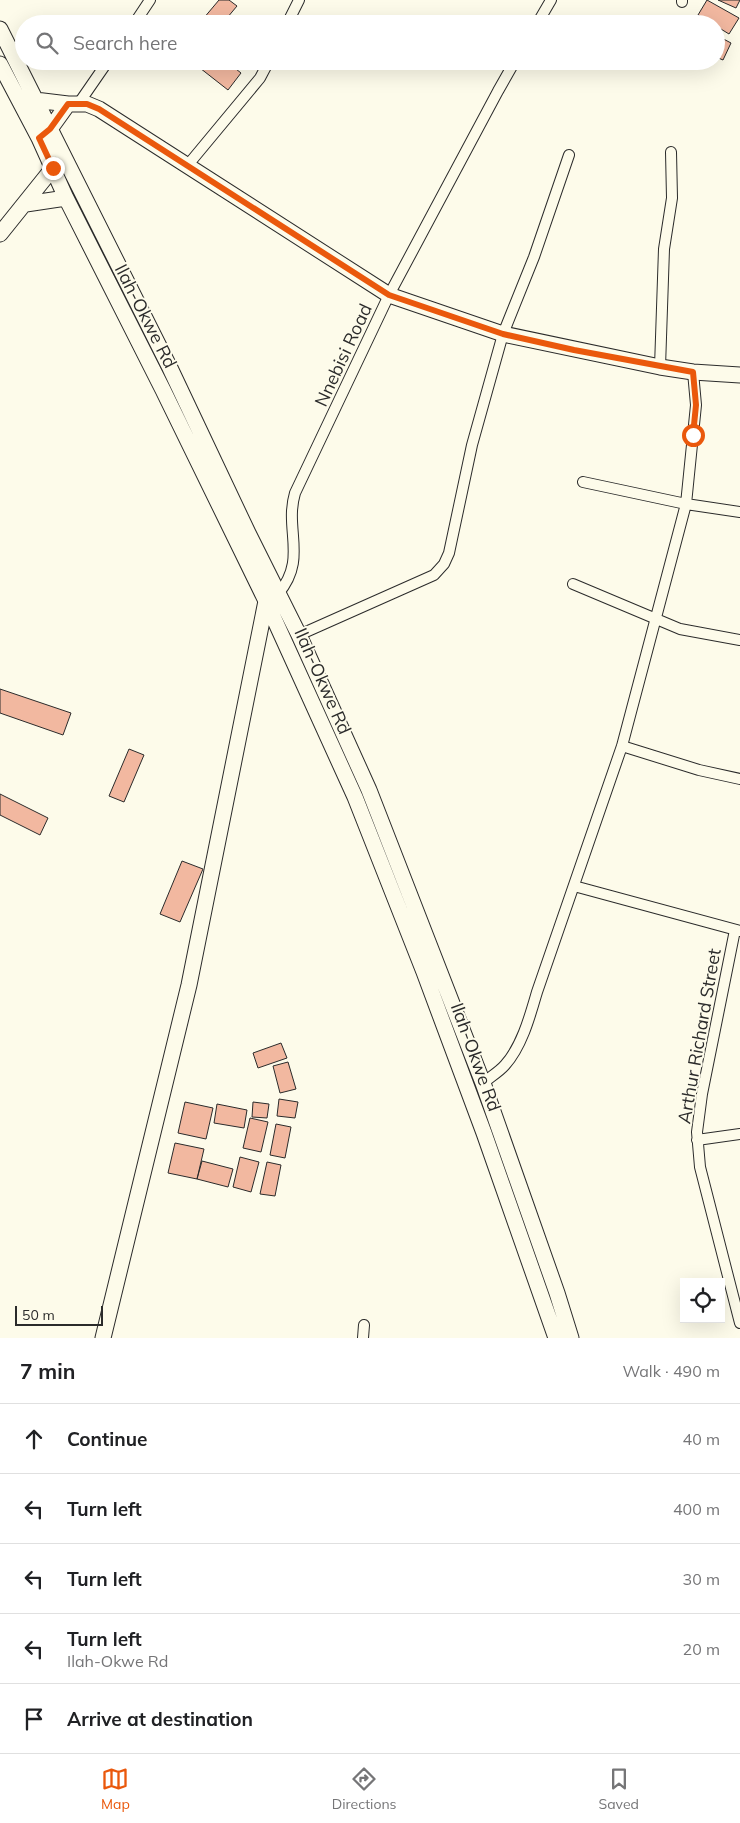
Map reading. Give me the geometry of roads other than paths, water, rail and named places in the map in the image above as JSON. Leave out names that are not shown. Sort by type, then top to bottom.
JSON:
[{"type":"main road","points":[[0,29],[15,59]]},
{"type":"main road","name":"Ilah-Okwe Rd","points":[[0,64],[21,106],[45,134],[53,168],[66,198],[163,390],[272,598],[355,797],[420,962],[484,1133],[556,1338]]},
{"type":"main road","points":[[20,70],[35,100],[45,134],[170,368],[272,598],[299,636],[369,790],[483,1083],[571,1338]]},
{"type":"main road","points":[[21,106],[35,100],[87,104],[99,109],[389,295],[503,334],[660,367],[693,372],[740,375]]},
{"type":"main road","points":[[45,134],[74,103]]},
{"type":"main road","points":[[0,234],[53,168]]},
{"type":"main road","points":[[26,204],[66,198]]},
{"type":"main road","points":[[103,1338],[189,985],[272,598]]},
{"type":"street","points":[[140,15],[150,0]]},
{"type":"street","points":[[292,15],[299,0]]},
{"type":"street","points":[[542,15],[551,0]]},
{"type":"street","points":[[74,103],[101,70]]},
{"type":"street","points":[[187,166],[260,78],[264,70]]},
{"type":"street","name":"Nnebisi Road","points":[[272,598],[286,585],[294,564],[292,510],[295,493],[389,295],[510,70]]},
{"type":"street","points":[[660,367],[664,249],[672,198],[671,152]]},
{"type":"street","points":[[299,636],[434,575],[444,564],[449,553],[472,445],[503,334],[534,257],[569,155]]},
{"type":"street","points":[[483,1083],[505,1065],[517,1046],[530,1016],[622,746],[686,504],[696,405],[693,372]]},
{"type":"street","points":[[583,482],[686,504],[740,512]]},
{"type":"street","points":[[573,584],[680,629],[740,640]]},
{"type":"street","points":[[622,746],[699,770],[740,780]]},
{"type":"street","points":[[574,886],[738,930]]},
{"type":"street","name":"Arthur Richard Street","points":[[738,930],[702,1094],[697,1132],[700,1166],[740,1323]]},
{"type":"street","points":[[698,1140],[740,1134]]},
{"type":"street","points":[[362,1338],[364,1325]]}]
